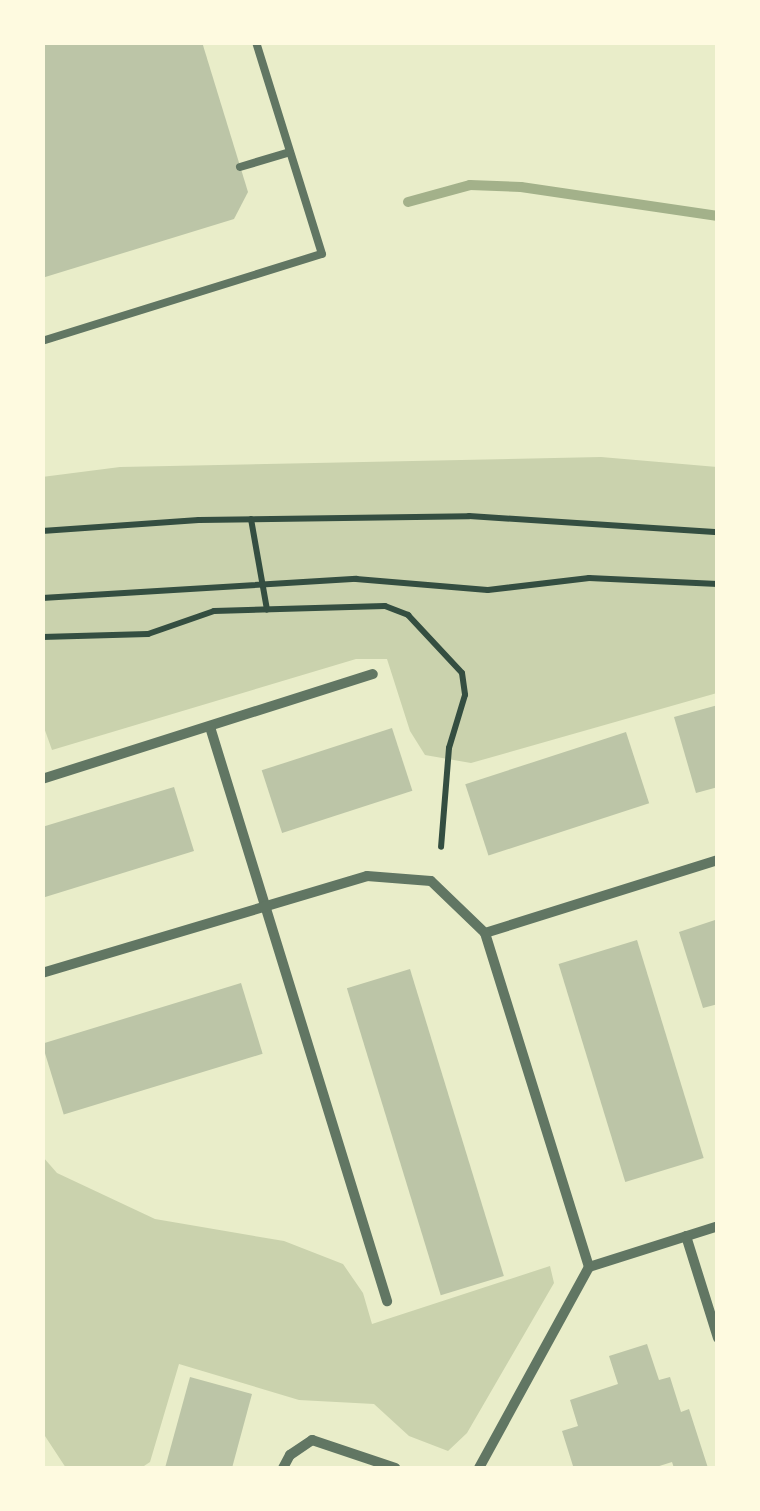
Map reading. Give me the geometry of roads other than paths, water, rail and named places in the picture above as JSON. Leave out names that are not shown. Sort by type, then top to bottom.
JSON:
[{"type":"street","points":[[42,779],[373,674]]},
{"type":"street","points":[[210,727],[261,906],[388,1300]]},
{"type":"street","points":[[485,933],[718,860]]},
{"type":"street","points":[[42,974],[368,876],[432,880],[485,933],[588,1267]]},
{"type":"street","points":[[479,1468],[588,1267],[718,1226]]},
{"type":"street","points":[[686,1236],[718,1338]]},
{"type":"street","points":[[283,1468],[290,1455],[312,1440],[394,1468]]},
{"type":"lane","points":[[42,341],[322,254],[256,42]]},
{"type":"lane","points":[[240,167],[290,152]]},
{"type":"waterway","points":[[408,202],[470,185],[521,187],[718,216]]}]
